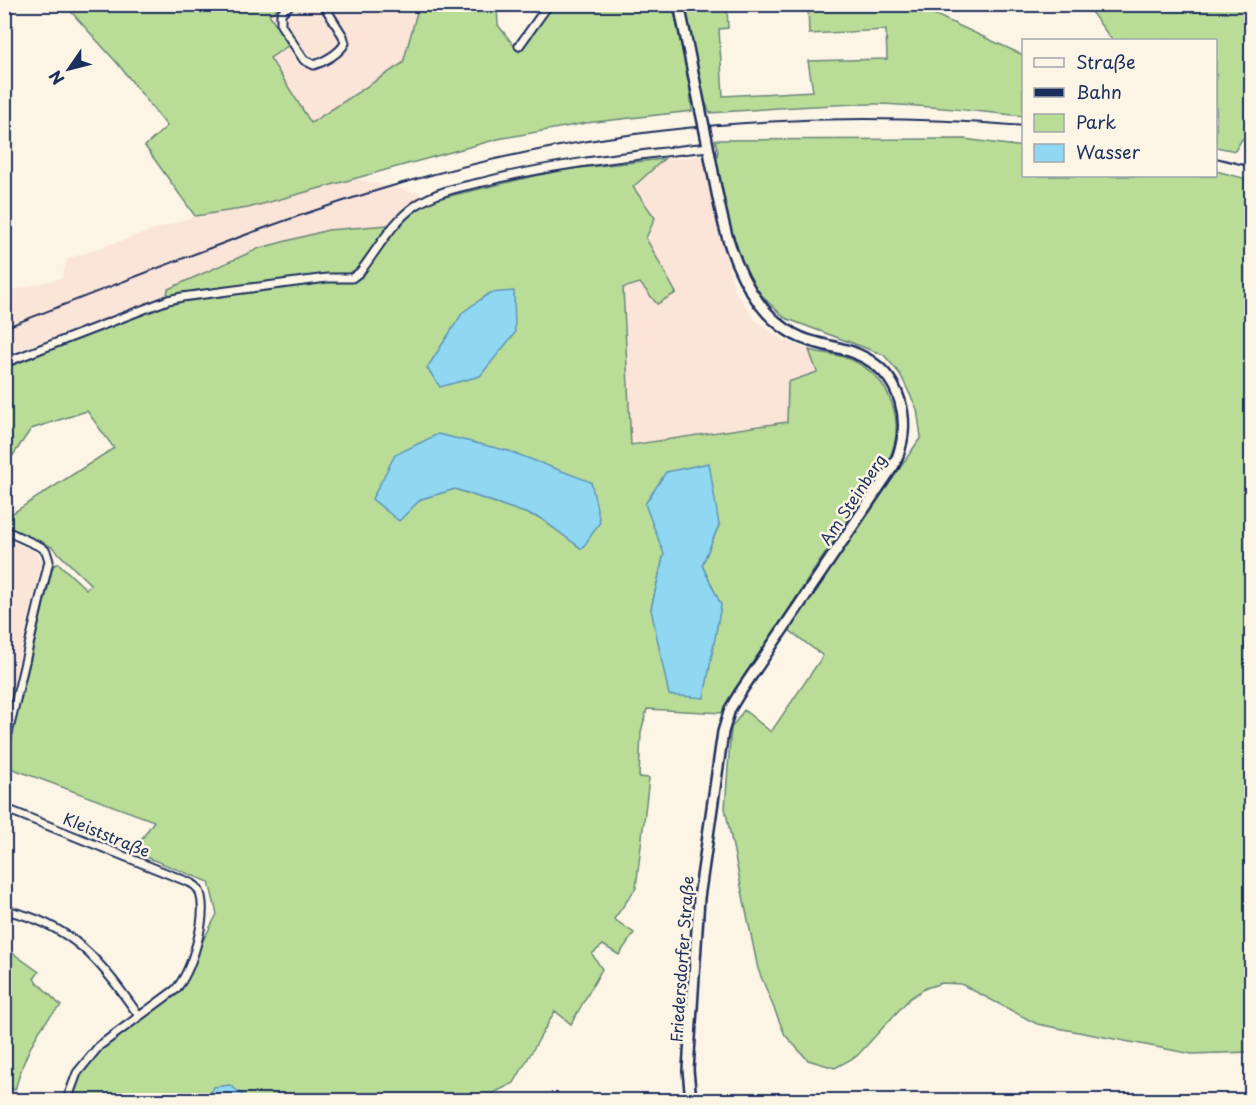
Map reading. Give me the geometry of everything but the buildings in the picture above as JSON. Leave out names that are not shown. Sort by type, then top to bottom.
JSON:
[{"type":"main road","name":"Am Steinberg","points":[[679,4],[732,255],[755,298],[772,318],[805,340],[858,354],[879,367],[898,393],[903,408],[904,425],[903,442],[894,465],[730,709],[723,732],[710,821]]},
{"type":"main road","name":"Friedersdorfer Straße","points":[[691,1101],[688,1070],[696,930],[710,821]]},
{"type":"street","points":[[291,4],[281,13],[281,25],[304,60],[314,65],[341,49],[345,43],[323,4]]},
{"type":"street","points":[[519,46],[549,4]]},
{"type":"street","points":[[4,363],[168,300],[335,278],[347,279],[356,276],[399,220],[413,207],[432,196],[538,169],[620,156],[708,147]]},
{"type":"street","points":[[4,531],[41,547],[48,556],[48,567],[4,750]]},
{"type":"street","name":"Kleiststraße","points":[[4,808],[186,880],[198,889],[201,903],[200,928],[194,952],[182,982],[175,990],[139,1016]]},
{"type":"street","points":[[4,910],[34,917],[83,946],[107,973],[139,1016],[91,1054],[77,1073],[67,1101]]},
{"type":"shaded area","points":[[283,5],[419,5],[403,63],[311,123],[269,58],[269,14]]},
{"type":"shaded area","points":[[699,156],[703,159],[734,289],[755,320],[782,339],[809,350],[818,372],[788,382],[787,422],[631,445],[623,288],[640,283],[645,238],[655,218],[633,187],[664,159]]},
{"type":"shaded area","points":[[355,179],[422,194],[402,211],[391,225],[328,230],[168,289],[166,296],[5,355],[5,292],[62,278],[67,259],[195,216],[248,208]]},
{"type":"shaded area","points":[[5,538],[34,551],[42,561],[9,702],[4,698]]},
{"type":"green space","points":[[65,5],[283,5],[269,14],[289,45],[270,58],[311,123],[403,63],[419,5],[497,5],[498,25],[519,52],[553,5],[673,5],[690,88],[692,111],[586,123],[498,139],[248,208],[195,216],[145,146],[167,126],[118,64]]},
{"type":"green space","points":[[683,5],[727,5],[728,28],[719,29],[723,96],[813,91],[808,61],[887,59],[886,30],[809,34],[808,5],[914,5],[1022,55],[1022,116],[876,104],[710,113],[701,92]]},
{"type":"green space","points":[[1086,5],[1251,5],[1251,141],[1242,139],[1235,151],[1217,147],[1217,39],[1111,39]]},
{"type":"green space","points":[[964,139],[1022,147],[1022,177],[1217,177],[1217,171],[1251,180],[1251,1052],[1192,1054],[1037,1024],[961,984],[942,983],[926,988],[910,998],[857,1056],[835,1068],[808,1060],[785,1035],[758,969],[725,808],[731,728],[744,710],[771,732],[823,656],[789,630],[921,437],[917,409],[900,374],[884,355],[785,318],[746,276],[732,241],[716,159],[718,152],[715,140]]},
{"type":"green space","points":[[664,159],[633,187],[655,218],[646,238],[676,293],[657,304],[640,283],[623,288],[631,445],[787,422],[788,382],[817,372],[809,350],[838,355],[854,361],[867,369],[886,390],[892,403],[896,431],[889,459],[812,573],[723,713],[647,709],[641,732],[639,777],[649,778],[636,888],[614,919],[634,933],[619,955],[603,945],[592,954],[602,969],[571,1024],[555,1011],[514,1083],[479,1100],[245,1100],[214,1087],[207,1100],[71,1100],[81,1072],[96,1053],[179,991],[189,977],[196,954],[217,914],[209,882],[133,852],[154,821],[5,766],[53,566],[58,563],[86,589],[91,585],[52,547],[5,526],[5,518],[114,448],[87,411],[31,429],[5,467],[5,368],[165,305],[168,289],[260,248],[328,230],[400,224],[418,208],[437,199],[560,170]],"holes":[[[509,451],[582,549],[540,518],[455,489],[421,499]],[[719,525],[702,565],[721,605],[716,628],[651,609],[664,554]]]},
{"type":"green space","points":[[4,947],[39,972],[34,979],[61,1006],[38,1033],[22,1067],[15,1090],[10,1089],[5,1080]]},
{"type":"water","points":[[514,291],[515,333],[480,376],[440,387],[427,368],[463,312],[490,293]]},
{"type":"water","points":[[438,434],[509,451],[591,482],[600,522],[582,549],[540,518],[455,489],[421,499],[399,521],[372,499],[395,455]]},
{"type":"water","points":[[709,463],[719,525],[702,565],[721,605],[704,698],[669,695],[651,609],[664,554],[645,504],[666,472]]},
{"type":"water","points":[[230,1085],[248,1100],[207,1100],[214,1087]]},
{"type":"railway","points":[[4,328],[204,250],[355,197],[481,162],[558,146],[712,125],[790,121],[868,119],[1022,126]]},
{"type":"railway","points":[[1217,158],[1252,167]]}]
